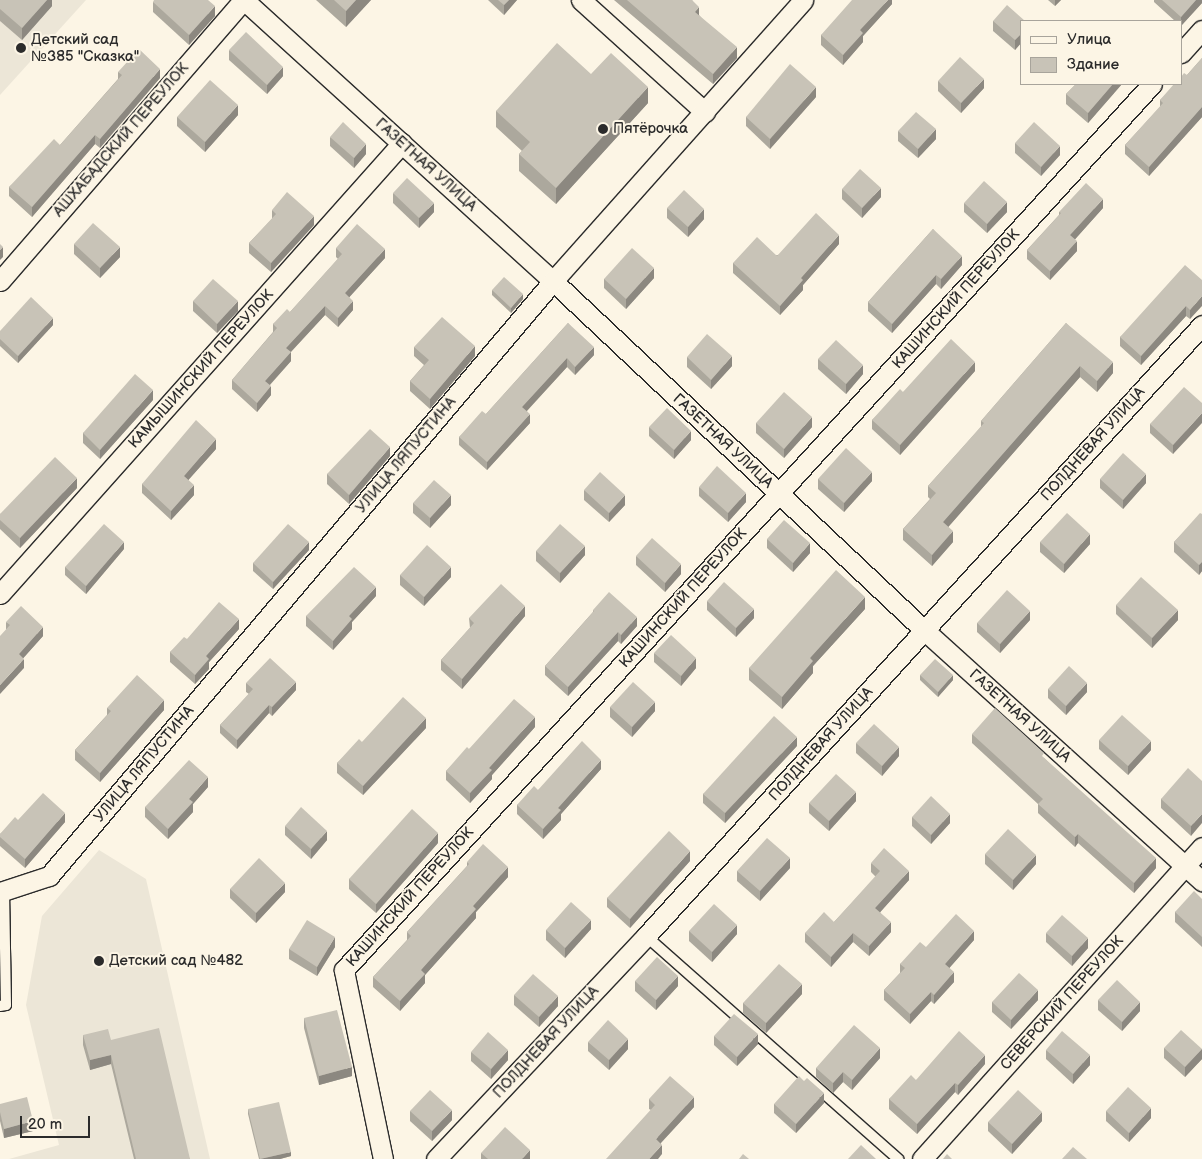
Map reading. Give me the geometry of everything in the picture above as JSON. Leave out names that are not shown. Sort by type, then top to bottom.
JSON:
[{"type":"street","name":"ГАЗЕТНАЯ УЛИЦА","points":[[243,0],[553,281],[924,630],[1202,881]]},
{"type":"street","name":"АШХАБАДСКИЙ ПЕРЕУЛОК","points":[[0,281],[243,0]]},
{"type":"street","points":[[580,0],[705,112]]},
{"type":"street","name":"УЛИЦА ЛЯПУСТИНА","points":[[2,891],[50,876],[553,281],[803,0]]},
{"type":"street","points":[[1182,52],[1202,30]]},
{"type":"street","name":"КАШИНСКИЙ ПЕРЕУЛОК","points":[[383,1159],[344,970],[1151,85]]},
{"type":"street","name":"КАМЫШИНСКИЙ ПЕРЕУЛОК","points":[[0,594],[402,144]]},
{"type":"street","name":"ПОЛДНЕВАЯ УЛИЦА","points":[[436,1159],[646,936],[1202,325]]},
{"type":"street","name":"СЕВЕРСКИЙ ПЕРЕУЛОК","points":[[922,1159],[1202,847]]},
{"type":"lane","points":[[0,1006],[6,1005],[2,891]]},
{"type":"lane","points":[[646,936],[898,1159]]},
{"type":"shaded area","name":"Детский сад №385 \"Сказка\"","points":[[0,0],[86,0],[0,95]]},
{"type":"shaded area","name":"Детский сад №482","points":[[99,850],[146,879],[210,1159],[9,1159],[59,1145],[26,1005],[42,916]]},
{"type":"building","points":[[0,0],[47,0],[22,28],[0,9]]},
{"type":"building","points":[[154,0],[208,0],[215,6],[189,35],[153,2]]},
{"type":"building","points":[[334,0],[356,0],[346,11]]},
{"type":"building","points":[[498,0],[509,0],[504,5]]},
{"type":"building","points":[[627,0],[692,0],[699,7],[695,12],[737,47],[713,74]]},
{"type":"building","points":[[852,0],[888,0],[860,30],[863,33],[843,55],[821,35]]},
{"type":"building","points":[[1162,0],[1196,0],[1181,17]]},
{"type":"building","points":[[1007,5],[1024,20],[1020,20],[1020,35],[1015,40],[993,21]]},
{"type":"building","points":[[246,32],[283,67],[267,85],[229,50]]},
{"type":"building","points":[[557,43],[591,74],[611,53],[648,87],[556,188],[519,154],[530,142],[496,111]]},
{"type":"building","points":[[139,49],[160,69],[100,139],[95,135],[32,207],[9,187],[54,139],[60,145],[122,75],[118,72]]},
{"type":"building","points":[[960,57],[984,79],[961,103],[938,81]]},
{"type":"building","points":[[1202,58],[1202,107],[1149,167],[1125,145],[1163,103],[1160,100],[1173,85],[1182,85],[1182,76],[1184,73],[1187,75]]},
{"type":"building","points":[[790,64],[816,87],[770,139],[746,117]]},
{"type":"building","points":[[210,80],[238,105],[205,142],[177,117]]},
{"type":"building","points":[[1075,85],[1112,85],[1088,113],[1066,94]]},
{"type":"building","points":[[916,112],[936,129],[918,149],[898,131]]},
{"type":"building","points":[[343,122],[366,144],[354,158],[330,137]]},
{"type":"building","points":[[1034,122],[1060,146],[1041,167],[1015,143]]},
{"type":"building","points":[[860,169],[881,188],[862,208],[842,189]]},
{"type":"building","points":[[407,178],[434,203],[419,218],[393,193]]},
{"type":"building","points":[[984,181],[1007,202],[987,224],[964,203]]},
{"type":"building","points":[[1086,183],[1103,199],[1070,235],[1077,241],[1050,271],[1027,250]]},
{"type":"building","points":[[684,190],[704,209],[688,227],[667,208]]},
{"type":"building","points":[[287,192],[314,216],[271,263],[249,243],[276,214],[272,210]]},
{"type":"building","points":[[816,213],[839,235],[801,278],[803,280],[780,306],[733,263],[757,237],[777,256]]},
{"type":"building","points":[[93,223],[120,247],[100,268],[74,244]]},
{"type":"building","points":[[357,224],[385,249],[345,293],[353,301],[338,318],[325,306],[286,348],[291,352],[265,381],[271,386],[257,403],[232,380],[277,328],[273,324],[287,309],[290,312],[342,254],[336,248]]},
{"type":"building","points":[[933,229],[962,256],[941,279],[936,275],[892,324],[868,302]]},
{"type":"building","points":[[632,248],[654,268],[626,299],[604,279]]},
{"type":"building","points":[[1185,265],[1202,280],[1202,296],[1190,310],[1186,306],[1141,356],[1120,337]]},
{"type":"building","points":[[504,277],[523,294],[511,308],[492,290]]},
{"type":"building","points":[[213,279],[238,301],[217,324],[193,301]]},
{"type":"building","points":[[31,297],[53,318],[18,356],[0,339],[0,331]]},
{"type":"building","points":[[442,317],[475,346],[430,399],[410,381],[429,360],[414,347]]},
{"type":"building","points":[[568,323],[594,347],[575,367],[567,358],[522,407],[530,414],[487,462],[459,437],[482,411],[486,414]]},
{"type":"building","points":[[1066,323],[1113,362],[1097,381],[1080,366],[943,522],[953,531],[932,555],[903,529],[936,493],[928,486],[984,423],[981,421]]},
{"type":"building","points":[[707,334],[732,356],[711,380],[687,357]]},
{"type":"building","points":[[951,339],[975,362],[900,445],[872,420],[900,389],[903,392]]},
{"type":"building","points":[[836,340],[863,365],[846,384],[818,359]]},
{"type":"building","points":[[135,374],[153,390],[100,450],[83,433]]},
{"type":"building","points":[[1184,387],[1202,403],[1202,413],[1173,445],[1150,424]]},
{"type":"building","points":[[784,392],[812,417],[784,449],[756,423]]},
{"type":"building","points":[[667,408],[691,431],[674,450],[649,427]]},
{"type":"building","points":[[196,420],[216,439],[184,476],[194,485],[171,511],[142,484]]},
{"type":"building","points":[[370,429],[390,447],[349,495],[327,474]]},
{"type":"building","points":[[846,448],[872,472],[844,503],[818,479]]},
{"type":"building","points":[[1123,453],[1146,474],[1123,500],[1100,479]]},
{"type":"building","points":[[55,457],[77,478],[20,538],[0,520],[0,514]]},
{"type":"building","points":[[717,466],[746,493],[728,513],[699,487]]},
{"type":"building","points":[[600,472],[625,495],[609,513],[584,490]]},
{"type":"building","points":[[434,480],[451,495],[430,518],[413,503]]},
{"type":"building","points":[[1067,513],[1090,534],[1064,564],[1040,542]]},
{"type":"building","points":[[1200,513],[1202,514],[1202,562],[1199,565],[1174,542]]},
{"type":"building","points":[[784,520],[810,543],[793,563],[767,539]]},
{"type":"building","points":[[104,524],[124,542],[86,586],[65,567]]},
{"type":"building","points":[[288,524],[309,542],[273,582],[253,563]]},
{"type":"building","points":[[560,524],[585,546],[560,573],[536,551]]},
{"type":"building","points":[[652,538],[681,564],[665,583],[636,556]]},
{"type":"building","points":[[427,545],[451,567],[424,597],[400,575]]},
{"type":"building","points":[[354,567],[376,587],[349,616],[352,619],[333,641],[306,616]]},
{"type":"building","points":[[836,570],[865,597],[810,658],[813,661],[782,697],[749,668]]},
{"type":"building","points":[[1141,577],[1178,610],[1152,638],[1116,605]]},
{"type":"building","points":[[724,582],[754,609],[736,628],[707,601]]},
{"type":"building","points":[[501,584],[525,606],[462,679],[441,660],[474,623],[469,618]]},
{"type":"building","points":[[1007,590],[1030,611],[1000,644],[977,623]]},
{"type":"building","points":[[609,592],[637,617],[621,635],[618,632],[568,687],[545,666]]},
{"type":"building","points":[[219,602],[239,619],[206,656],[209,659],[195,675],[170,652],[184,637],[187,639]]},
{"type":"building","points":[[21,606],[43,627],[19,654],[24,659],[0,685],[0,636],[10,625],[6,622]]},
{"type":"building","points":[[671,635],[696,658],[681,676],[654,653]]},
{"type":"building","points":[[270,658],[296,682],[272,707],[269,705],[237,740],[220,725],[253,689],[246,683]]},
{"type":"building","points":[[935,659],[953,675],[938,692],[920,675]]},
{"type":"building","points":[[1069,666],[1087,683],[1066,706],[1048,689]]},
{"type":"building","points":[[137,675],[164,700],[100,773],[75,750],[111,711],[107,708]]},
{"type":"building","points":[[633,682],[655,702],[632,727],[610,707]]},
{"type":"building","points":[[403,697],[426,718],[363,786],[337,763],[359,739],[362,742]]},
{"type":"building","points":[[514,699],[535,717],[489,768],[492,770],[470,793],[446,771],[467,747],[469,749]]},
{"type":"building","points":[[995,708],[1044,753],[1042,756],[1156,858],[1134,883],[1078,834],[1075,837],[1038,804],[1043,799],[972,734]]},
{"type":"building","points":[[1122,715],[1151,741],[1128,766],[1099,740]]},
{"type":"building","points":[[774,716],[797,737],[725,813],[703,794]]},
{"type":"building","points":[[874,724],[899,747],[882,766],[856,743]]},
{"type":"building","points":[[582,741],[601,760],[558,808],[561,810],[543,829],[517,805],[534,786],[538,790]]},
{"type":"building","points":[[189,760],[208,777],[189,799],[193,802],[168,829],[145,807]]},
{"type":"building","points":[[1188,768],[1202,781],[1202,814],[1191,826],[1161,799]]},
{"type":"building","points":[[836,774],[856,792],[829,821],[809,803]]},
{"type":"building","points":[[43,793],[65,813],[25,859],[0,837],[0,834],[15,817],[18,820]]},
{"type":"building","points":[[931,796],[950,814],[931,835],[912,817]]},
{"type":"building","points":[[301,807],[327,831],[311,849],[285,826]]},
{"type":"building","points":[[412,809],[438,833],[376,904],[349,879]]},
{"type":"building","points":[[1008,829],[1036,855],[1013,880],[985,854]]},
{"type":"building","points":[[669,831],[690,851],[630,919],[607,898]]},
{"type":"building","points":[[767,838],[790,858],[760,891],[737,871]]},
{"type":"building","points":[[483,844],[508,867],[473,906],[476,909],[421,970],[425,974],[400,1001],[373,977],[411,936],[407,932],[469,864],[467,862]]},
{"type":"building","points":[[884,848],[909,871],[875,908],[891,922],[869,946],[853,933],[831,957],[805,933],[824,912],[834,922],[880,871],[871,863]]},
{"type":"building","points":[[259,858],[285,883],[256,913],[230,889]]},
{"type":"building","points":[[1194,891],[1202,899],[1202,937],[1175,912]]},
{"type":"building","points":[[571,902],[591,920],[565,948],[546,930]]},
{"type":"building","points":[[714,904],[737,925],[712,952],[689,931]]},
{"type":"building","points":[[956,914],[974,931],[945,964],[954,972],[934,995],[931,992],[910,1014],[884,990],[905,968],[900,964],[920,942],[926,947]]},
{"type":"building","points":[[1062,915],[1088,938],[1072,956],[1046,933]]},
{"type":"building","points":[[307,920],[335,937],[317,967],[289,949]]},
{"type":"building","points":[[657,957],[678,976],[656,1000],[635,981]]},
{"type":"building","points":[[779,964],[802,984],[766,1023],[743,1003]]},
{"type":"building","points":[[1019,973],[1038,990],[1011,1020],[992,1002]]},
{"type":"building","points":[[533,974],[558,996],[539,1017],[514,995]]},
{"type":"building","points":[[1117,980],[1140,1002],[1122,1022],[1098,1000]]},
{"type":"building","points":[[337,1010],[352,1067],[319,1076],[304,1018]]},
{"type":"building","points":[[734,1014],[758,1034],[737,1057],[714,1036]]},
{"type":"building","points":[[608,1020],[628,1039],[609,1060],[588,1042]]},
{"type":"building","points":[[854,1025],[880,1048],[852,1080],[843,1072],[833,1083],[816,1068]]},
{"type":"building","points":[[159,1028],[190,1159],[136,1159],[111,1055],[90,1060],[83,1035],[108,1029],[111,1040]]},
{"type":"building","points":[[1181,1030],[1202,1049],[1185,1067],[1164,1048]]},
{"type":"building","points":[[959,1031],[985,1055],[958,1085],[955,1083],[917,1124],[889,1099],[911,1075],[916,1080]]},
{"type":"building","points":[[1062,1031],[1090,1055],[1073,1074],[1046,1050]]},
{"type":"building","points":[[488,1032],[508,1050],[491,1069],[471,1052]]},
{"type":"building","points":[[670,1076],[694,1097],[656,1139],[662,1145],[649,1159],[606,1159],[655,1105],[649,1099]]},
{"type":"building","points":[[799,1076],[804,1081],[807,1078],[824,1093],[796,1124],[774,1104]]},
{"type":"building","points":[[1128,1087],[1151,1108],[1129,1133],[1106,1111]]},
{"type":"building","points":[[430,1090],[452,1110],[432,1131],[410,1111]]},
{"type":"building","points":[[1018,1090],[1042,1112],[1012,1144],[988,1122]]},
{"type":"building","points":[[27,1097],[33,1121],[4,1129],[0,1104]]},
{"type":"building","points":[[279,1102],[291,1152],[260,1159],[248,1109]]},
{"type":"building","points":[[505,1127],[530,1150],[522,1159],[488,1159],[481,1153]]},
{"type":"building","points":[[861,1145],[876,1159],[848,1159]]},
{"type":"building","points":[[1073,1147],[1087,1159],[1062,1159]]},
{"type":"building","points":[[743,1154],[749,1159],[739,1159]]},
{"type":"building","points":[[947,1154],[952,1159],[943,1159]]},
{"type":"place","name":"Детский сад №385 \"Сказка\"","points":[[21,48]]},
{"type":"place","name":"Пятёрочка","points":[[603,129]]},
{"type":"place","name":"Детский сад №482","points":[[99,961]]}]
